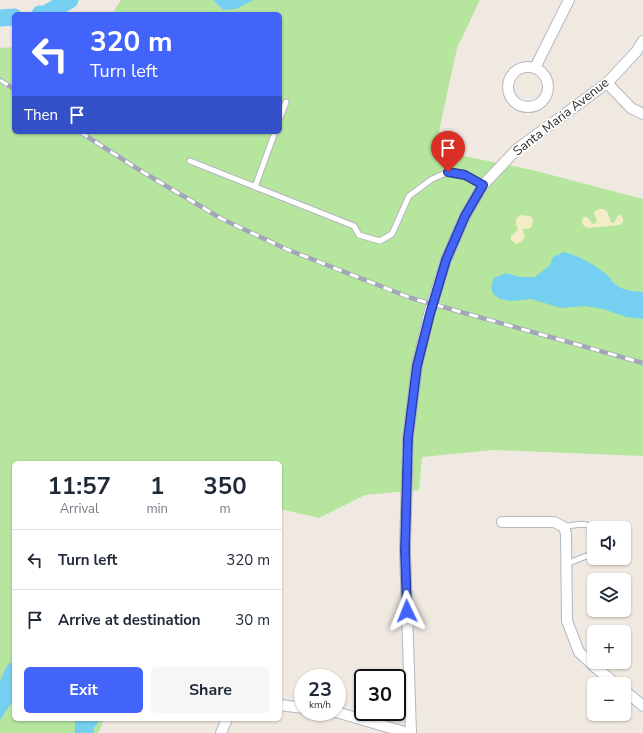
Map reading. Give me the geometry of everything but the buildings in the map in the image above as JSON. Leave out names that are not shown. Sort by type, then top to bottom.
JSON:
[{"type":"street","points":[[535,68],[569,0]]},
{"type":"street","name":"Santa Maria Avenue","points":[[411,733],[405,550],[408,438],[416,374],[430,314],[446,260],[465,216],[483,185],[517,149],[607,83],[636,52],[643,41]]},
{"type":"street","points":[[607,83],[631,108],[643,114]]},
{"type":"street","points":[[502,522],[554,522],[564,527],[566,534],[567,621],[580,652],[607,677]]},
{"type":"street","points":[[631,696],[643,706]]},
{"type":"street","points":[[282,705],[294,707]]},
{"type":"street","points":[[346,715],[408,733]]},
{"type":"street","points":[[221,733],[226,721]]},
{"type":"lane","points":[[282,113],[286,102]]},
{"type":"lane","points":[[255,187],[274,134]]},
{"type":"lane","points":[[190,161],[354,226],[359,235],[380,241],[392,234],[409,196],[432,179],[448,172],[465,175],[483,185]]},
{"type":"lane","points":[[564,527],[577,524],[587,526]]},
{"type":"lane","points":[[566,564],[587,556]]},
{"type":"green space","points":[[121,0],[480,0],[457,48],[435,150],[532,170],[643,199],[643,456],[493,450],[422,457],[419,490],[365,495],[319,518],[282,509],[282,461],[12,461],[12,721],[103,721],[98,733],[0,733],[0,48],[12,47],[12,134],[282,134],[282,12],[113,12]]},
{"type":"sand","points":[[599,209],[607,211],[611,223],[614,223],[618,215],[623,218],[623,222],[620,225],[588,228],[584,226],[582,223],[583,217],[587,217],[592,223],[595,224],[597,220],[594,214],[595,211]]},
{"type":"sand","points":[[520,215],[530,216],[533,219],[532,226],[523,230],[525,238],[516,244],[511,240],[511,236],[518,230],[516,219]]},
{"type":"water","points":[[213,0],[253,0],[236,9],[223,10]]},
{"type":"water","points":[[564,252],[581,258],[596,267],[619,287],[643,292],[643,319],[626,317],[603,309],[585,306],[561,308],[531,299],[512,301],[500,299],[493,294],[491,286],[494,278],[506,273],[520,277],[535,277],[550,265],[553,257]]},
{"type":"water","points":[[12,663],[12,702],[0,720],[0,682],[8,664]]},
{"type":"water","points":[[75,721],[99,721],[94,728],[94,733],[75,733]]},
{"type":"waterway","points":[[49,12],[70,0]]},
{"type":"waterway","points":[[0,18],[12,17]]},
{"type":"railway","points":[[0,80],[12,88]]},
{"type":"railway","points":[[83,134],[141,171],[222,219],[286,249],[411,298],[643,363]]},
{"type":"route","points":[[407,611],[405,550],[408,438],[417,366],[446,260],[465,216],[483,185],[465,175],[448,172]]}]
